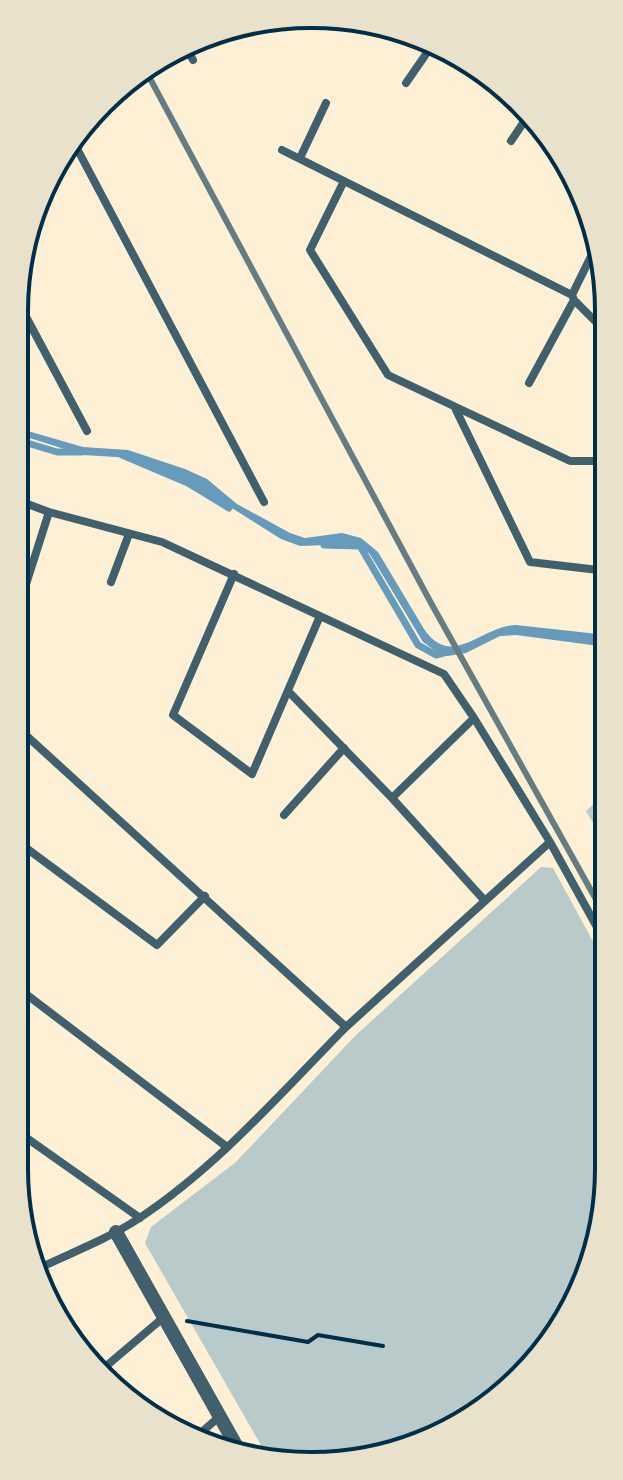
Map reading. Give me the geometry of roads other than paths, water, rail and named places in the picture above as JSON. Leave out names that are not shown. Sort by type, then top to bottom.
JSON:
[{"type":"street","points":[[406,83],[427,53]]},
{"type":"street","points":[[190,55],[193,60]]},
{"type":"street","points":[[300,158],[326,103]]},
{"type":"street","points":[[511,141],[523,123]]},
{"type":"street","points":[[282,150],[573,297],[595,320]]},
{"type":"street","points":[[78,151],[264,502]]},
{"type":"street","points":[[344,181],[310,250],[388,375],[570,461],[595,461]]},
{"type":"street","points":[[529,383],[590,259]]},
{"type":"street","points":[[28,320],[87,431]]},
{"type":"street","points":[[456,408],[530,562],[595,570]]},
{"type":"street","points":[[28,504],[162,542],[444,674],[550,842],[595,923]]},
{"type":"street","points":[[28,577],[49,512]]},
{"type":"street","points":[[111,582],[129,534]]},
{"type":"street","points":[[234,574],[173,715],[252,774],[320,616]]},
{"type":"street","points":[[288,691],[392,798],[485,901]]},
{"type":"street","points":[[392,798],[474,718]]},
{"type":"street","points":[[28,737],[346,1027]]},
{"type":"street","points":[[284,815],[344,748]]},
{"type":"street","points":[[45,1265],[140,1218],[227,1147],[346,1027],[550,842]]},
{"type":"street","points":[[29,850],[157,945],[205,896]]},
{"type":"street","points":[[29,996],[227,1147]]},
{"type":"street","points":[[29,1140],[140,1218]]},
{"type":"street","points":[[116,1232],[234,1441]]},
{"type":"street","points":[[107,1365],[164,1317]]},
{"type":"street","points":[[204,1430],[220,1416]]},
{"type":"water","points":[[28,431],[83,447],[128,450],[185,469],[207,479],[237,504],[305,538],[342,533],[361,538],[378,552],[424,629],[435,641],[445,646],[467,643],[503,627],[516,625],[595,634],[595,645],[516,635],[500,636],[466,653],[448,656],[437,652],[423,642],[369,553],[352,544],[300,546],[281,539],[186,479],[148,463],[133,458],[83,455],[28,438]]},
{"type":"waterway","points":[[28,443],[57,452],[82,452]]},
{"type":"waterway","points":[[122,455],[188,483],[229,508]]},
{"type":"waterway","points":[[324,545],[360,546],[418,645],[436,655],[447,652]]},
{"type":"railway","points":[[150,79],[431,603],[595,898]]}]
